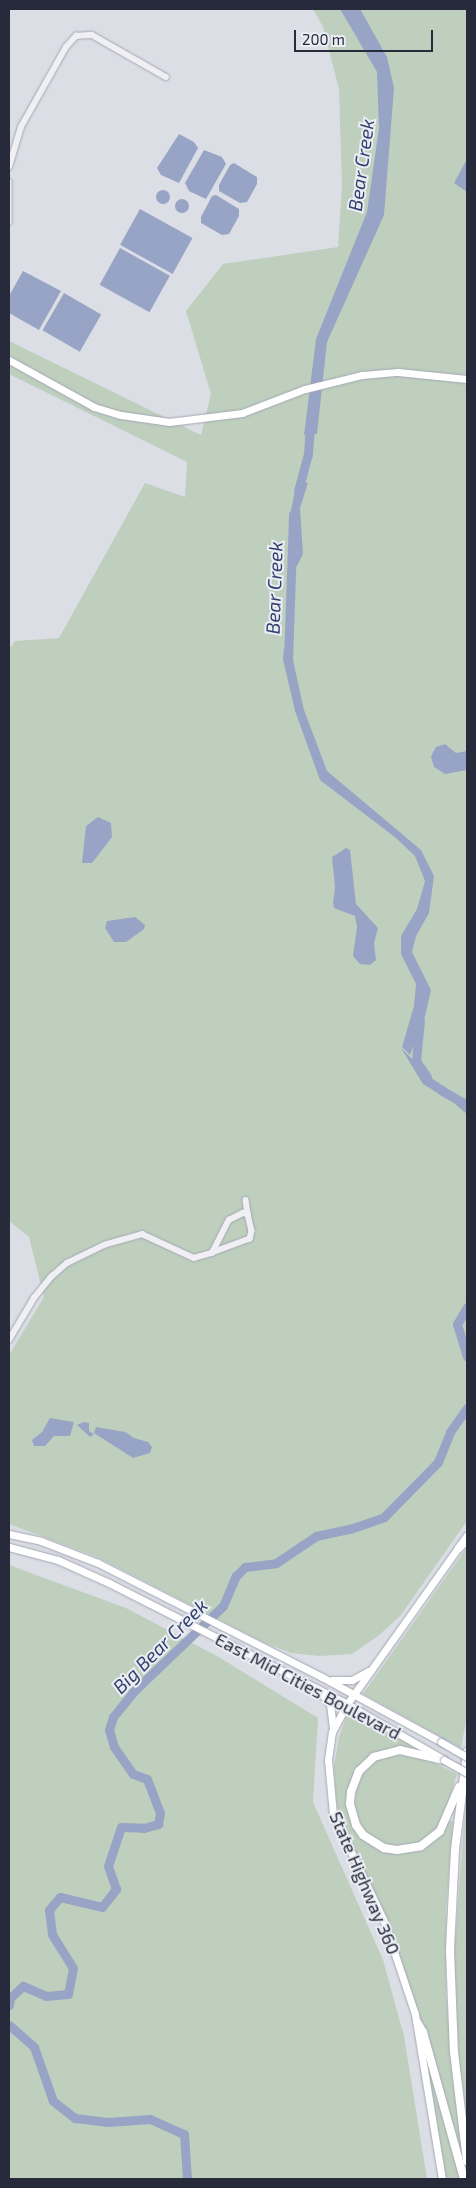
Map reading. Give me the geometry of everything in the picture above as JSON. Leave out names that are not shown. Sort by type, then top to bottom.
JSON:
[{"type":"highway","points":[[459,1548],[467,1539]]},
{"type":"highway","points":[[444,1760],[400,1750],[382,1753],[366,1763],[354,1781],[350,1804],[356,1826],[364,1835],[384,1848],[397,1850],[421,1846],[440,1831],[465,1774]]},
{"type":"highway","points":[[467,1752],[452,1884],[451,1977],[454,2052],[467,2161]]},
{"type":"highway","points":[[417,2022],[423,2032],[464,2179]]},
{"type":"main road","points":[[9,360],[94,407],[149,420],[190,422],[219,418],[342,378],[398,372],[467,379]]},
{"type":"main road","name":"East Mid Cities Boulevard","points":[[9,1534],[69,1551],[156,1592],[322,1677],[467,1757]]},
{"type":"main road","name":"State Highway 360","points":[[442,2179],[417,2022],[390,1934],[333,1814],[328,1760],[332,1732],[347,1704],[467,1535]]},
{"type":"main road","name":"East Mid Cities Boulevard","points":[[9,1547],[58,1560],[150,1604],[347,1704],[465,1774]]},
{"type":"main road","points":[[322,1677],[345,1682],[371,1670]]},
{"type":"main road","points":[[299,1679],[328,1700],[334,1717],[332,1732]]},
{"type":"street","points":[[9,167],[21,127],[66,47],[76,36],[92,35],[166,77]]},
{"type":"street","points":[[9,182],[9,222]]},
{"type":"street","points":[[9,1340],[34,1298],[52,1276],[67,1264],[97,1248],[142,1234],[194,1258],[212,1253],[250,1239],[252,1231],[246,1200]]},
{"type":"street","points":[[212,1253],[229,1220],[239,1214],[248,1214]]},
{"type":"green space","points":[[313,9],[467,9],[467,1521],[401,1615],[378,1636],[352,1654],[319,1656],[291,1653],[265,1643],[97,1557],[9,1524],[9,1355],[44,1297],[29,1237],[9,1221],[9,649],[15,641],[59,638],[145,483],[185,497],[187,462],[9,374],[9,341],[201,435],[211,394],[186,311],[223,264],[338,247],[342,185],[339,89],[323,27]]},
{"type":"green space","points":[[467,1547],[467,1716],[461,1748],[363,1694]]},
{"type":"green space","points":[[9,1565],[126,1608],[217,1656],[318,1718],[313,1802],[383,1960],[404,2036],[427,2179],[9,2179]]},
{"type":"green space","points":[[348,1712],[413,1746],[375,1754],[349,1790],[358,1832],[400,1853],[412,1852],[432,1843],[449,1821],[453,1821],[446,1909],[446,1996],[462,2153],[393,1936],[347,1837],[337,1807],[334,1766],[339,1737]]},
{"type":"green space","points":[[392,1754],[424,1758],[457,1774],[441,1825],[416,1845],[395,1847],[373,1838],[363,1829],[354,1807],[358,1780],[376,1760]]},
{"type":"green space","points":[[467,1784],[467,2134],[460,2081],[454,1957]]},
{"type":"green space","points":[[427,2061],[461,2179],[445,2179]]},
{"type":"water","points":[[340,9],[360,9],[387,57],[394,88],[384,215],[327,342],[317,434],[304,435],[316,339],[367,212],[379,128],[377,72]]},
{"type":"water","points":[[179,134],[194,142],[198,148],[179,183],[161,175],[157,168]]},
{"type":"water","points":[[204,150],[222,157],[226,164],[206,199],[189,191],[185,183]]},
{"type":"water","points":[[467,159],[467,192],[454,183]]},
{"type":"water","points":[[234,163],[257,177],[257,184],[247,202],[240,203],[219,191],[219,185],[230,165]]},
{"type":"water","points":[[160,190],[166,190],[170,197],[166,204],[160,204],[156,200],[156,194]]},
{"type":"water","points":[[216,195],[239,209],[239,216],[229,234],[222,235],[201,223],[201,217],[212,196]]},
{"type":"water","points":[[179,199],[185,199],[189,206],[185,213],[179,213],[175,209],[175,203]]},
{"type":"water","points":[[140,209],[192,238],[173,274],[120,245]]},
{"type":"water","points":[[120,248],[170,276],[149,312],[100,285]]},
{"type":"water","points":[[23,271],[61,291],[39,330],[9,313],[9,296]]},
{"type":"water","points":[[64,293],[101,314],[80,352],[42,330]]},
{"type":"water","points":[[297,481],[308,483],[300,508],[303,554],[297,566],[294,566],[297,552],[290,515]]},
{"type":"water","points":[[284,648],[291,651],[304,710],[327,771],[421,850],[434,876],[429,913],[416,936],[412,952],[431,990],[425,1016],[410,1055],[402,1047],[414,1006],[416,984],[401,954],[401,936],[417,909],[425,881],[415,856],[396,838],[320,780],[295,711],[283,659]]},
{"type":"water","points":[[445,744],[456,753],[467,751],[467,770],[445,774],[434,767],[431,757],[433,752],[436,747]]},
{"type":"water","points":[[98,817],[111,823],[112,837],[92,863],[82,863],[86,826]]},
{"type":"water","points":[[346,848],[350,850],[356,904],[378,928],[374,943],[376,960],[370,965],[360,964],[353,956],[357,927],[355,916],[334,908],[335,887],[332,857]]},
{"type":"water","points":[[135,917],[145,925],[144,929],[126,942],[114,942],[105,928],[107,921]]},
{"type":"water","points":[[401,1048],[430,1077],[454,1093],[447,1099],[423,1084]]},
{"type":"water","points":[[461,1098],[467,1099],[467,1114],[456,1105]]},
{"type":"water","points":[[50,1418],[74,1422],[70,1436],[54,1436],[45,1446],[34,1446],[32,1440],[42,1432]]},
{"type":"water","points":[[84,1422],[89,1423],[89,1431],[94,1434],[90,1437],[77,1425]]},
{"type":"water","points":[[96,1427],[125,1432],[134,1438],[148,1442],[152,1447],[150,1453],[133,1458],[94,1433]]},
{"type":"waterway","name":"Bear Creek","points":[[298,491],[308,454],[310,423]]},
{"type":"waterway","name":"Bear Creek","points":[[288,660],[293,514]]},
{"type":"waterway","name":"Bear Creek","points":[[420,1020],[416,1061],[427,1077]]},
{"type":"waterway","name":"Bear Creek","points":[[441,1090],[467,1105]]},
{"type":"waterway","name":"Big Bear Creek","points":[[467,1307],[457,1324],[467,1356]]},
{"type":"waterway","name":"Big Bear Creek","points":[[9,2005],[10,1998],[23,1986],[46,1996],[68,1994],[73,1968],[52,1934],[49,1910],[60,1897],[102,1907],[116,1889],[108,1866],[121,1827],[144,1828],[158,1824],[160,1813],[147,1779],[133,1774],[114,1747],[109,1730],[113,1717],[133,1692],[223,1606],[236,1576],[245,1567],[276,1563],[316,1536],[350,1529],[384,1517],[438,1462],[450,1432],[467,1408]]},
{"type":"waterway","name":"Big Bear Creek","points":[[9,2025],[34,2047],[53,2101],[75,2118],[108,2122],[150,2119],[184,2134],[187,2179]]}]
